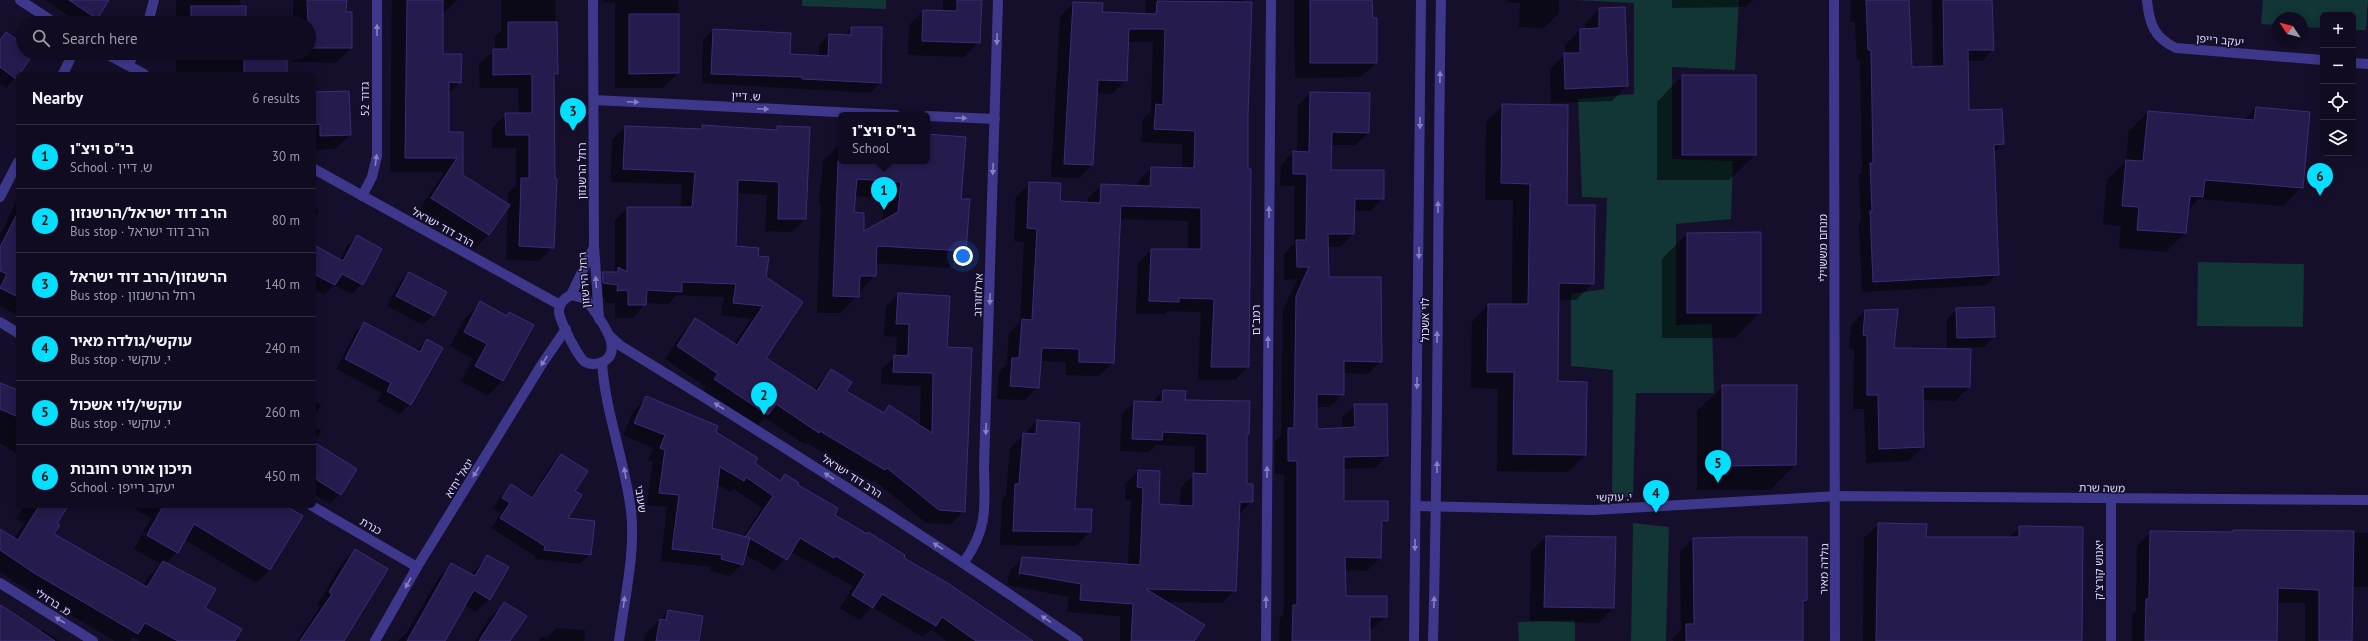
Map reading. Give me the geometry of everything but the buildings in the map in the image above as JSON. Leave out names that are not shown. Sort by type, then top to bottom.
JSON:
[{"type":"street","points":[[20,0],[44,16]]},
{"type":"street","points":[[150,16],[154,0]]},
{"type":"street","name":"גדוד 52","points":[[362,196],[372,177],[377,156],[377,0]]},
{"type":"street","name":"רחל הרשנזון","points":[[593,0],[594,245]]},
{"type":"street","name":"ארלוזורוב","points":[[964,562],[974,547],[985,519],[984,468],[998,0]]},
{"type":"street","name":"רמב\"ם","points":[[1266,641],[1271,0]]},
{"type":"street","name":"לוי אשכול","points":[[1414,641],[1420,0]]},
{"type":"street","name":"לוי אשכול","points":[[1433,641],[1436,506],[1438,143],[1441,0]]},
{"type":"street","name":"מנחם מששוילי","points":[[1834,0],[1837,496]]},
{"type":"street","name":"יעקב רייפן","points":[[2147,0],[2151,26],[2158,37],[2176,48],[2320,60]]},
{"type":"street","points":[[64,72],[70,60]]},
{"type":"street","points":[[119,60],[140,72]]},
{"type":"street","points":[[128,65],[131,60]]},
{"type":"street","points":[[2356,63],[2368,64]]},
{"type":"street","name":"ש. דיין","points":[[594,100],[838,112]]},
{"type":"street","points":[[930,116],[995,119]]},
{"type":"street","points":[[0,197],[16,166]]},
{"type":"street","name":"הרב דוד ישראל","points":[[316,170],[560,305]]},
{"type":"street","name":"רחל הירשזון","points":[[572,295],[594,245]]},
{"type":"street","name":"רחל הירשזון","points":[[594,245],[599,319]]},
{"type":"street","points":[[572,295],[566,297],[560,305],[560,316],[580,358],[590,364],[602,362],[607,359],[612,348],[610,336]]},
{"type":"street","name":"הרב דוד ישראל","points":[[572,295],[586,299],[610,336],[621,346],[703,395],[964,562],[1078,641]]},
{"type":"street","points":[[0,322],[16,332]]},
{"type":"street","name":"יגאל יחיא","points":[[375,641],[417,567],[542,364],[566,329]]},
{"type":"street","name":"שעובי","points":[[602,362],[607,396],[623,464],[631,512],[631,540],[619,641]]},
{"type":"street","name":"י. עוקשי","points":[[1416,506],[1593,510],[1837,496]]},
{"type":"street","name":"משה שרת","points":[[1837,496],[2111,500],[2368,500]]},
{"type":"street","name":"גולדה מאיר","points":[[1835,641],[1837,496]]},
{"type":"street","name":"יאנוש קורצ'ק","points":[[2111,500],[2111,641]]},
{"type":"street","name":"כנרת","points":[[315,508],[417,567]]},
{"type":"street","name":"מ. ברזילי","points":[[0,583],[92,641]]},
{"type":"green space","points":[[802,0],[886,0],[886,9],[802,6]]},
{"type":"green space","points":[[1574,0],[1739,0],[1735,70],[1672,67],[1672,159],[1733,161],[1731,219],[1676,224],[1676,325],[1712,324],[1714,393],[1636,393],[1633,496],[1612,499],[1613,370],[1571,366],[1571,294],[1604,289],[1607,198],[1582,197],[1578,99],[1634,94],[1634,3]]},
{"type":"green space","points":[[2263,0],[2368,0],[2366,30],[2356,30],[2356,12],[2320,12],[2320,28],[2308,27],[2308,12],[2272,12],[2272,25],[2261,24]]},
{"type":"green space","points":[[2198,262],[2304,264],[2303,327],[2197,326]]},
{"type":"green space","points":[[1633,523],[1669,527],[1666,641],[1631,641]]},
{"type":"green space","points":[[1575,620],[1575,641],[1519,641],[1518,622]]},
{"type":"place","name":"הרשנזון/הרב דוד ישראל","points":[[573,131]]},
{"type":"place","name":"תיכון אורט רחובות","points":[[2320,196]]},
{"type":"place","name":"בי\"ס ויצ\"ו","points":[[884,210]]},
{"type":"place","name":"הרב דוד ישראל/הרשנזון","points":[[764,415]]},
{"type":"place","name":"עוקשי/לוי אשכול","points":[[1718,483]]},
{"type":"place","name":"עוקשי/גולדה מאיר","points":[[1656,513]]}]
